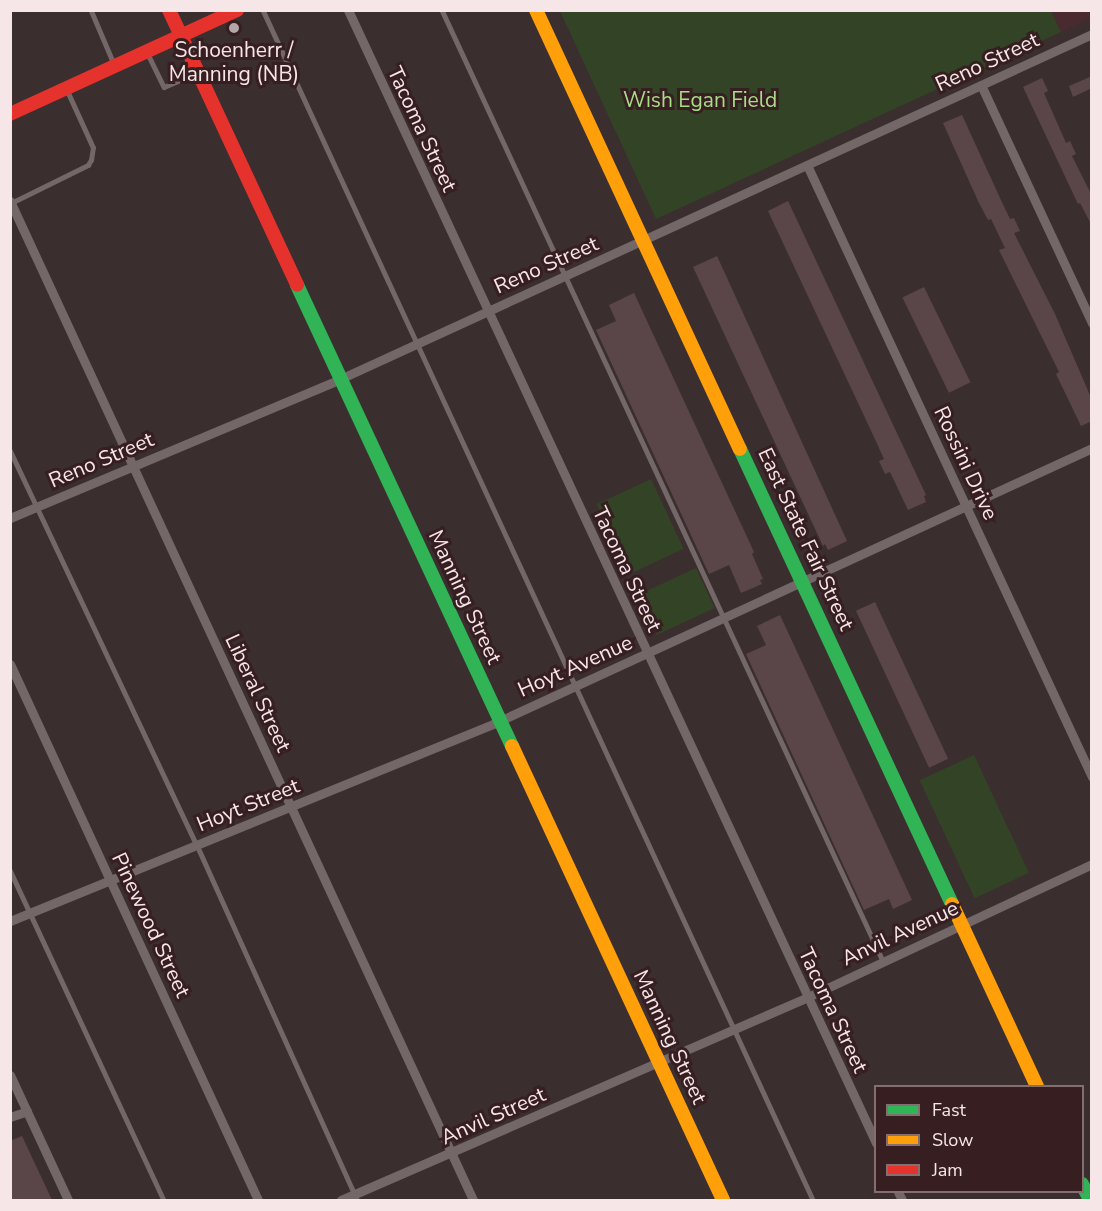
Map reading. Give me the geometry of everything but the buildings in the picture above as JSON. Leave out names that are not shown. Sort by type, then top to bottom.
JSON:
[{"type":"street","name":"Manning Street","points":[[169,10],[723,1200]]},
{"type":"street","points":[[10,114],[237,10]]},
{"type":"street","name":"Tacoma Street","points":[[348,10],[874,1139]]},
{"type":"street","name":"East State Fair Street","points":[[536,10],[1037,1085]]},
{"type":"street","name":"Reno Street","points":[[10,518],[340,379],[1092,34]]},
{"type":"street","points":[[981,85],[1092,323]]},
{"type":"street","name":"Rossini Drive","points":[[807,165],[1092,777]]},
{"type":"street","name":"Liberal Street","points":[[11,202],[473,1200]]},
{"type":"street","name":"Hoyt Avenue","points":[[499,721],[1092,448]]},
{"type":"street","name":"Pinewood Street","points":[[10,664],[258,1200]]},
{"type":"street","name":"Hoyt Street","points":[[10,921],[499,721]]},
{"type":"street","name":"Anvil Avenue","points":[[658,1063],[808,997],[1092,864]]},
{"type":"street","name":"Anvil Street","points":[[341,1200],[355,1198],[658,1063]]},
{"type":"street","points":[[10,1076],[68,1200]]},
{"type":"street","points":[[10,1118],[27,1111]]},
{"type":"lane","points":[[91,10],[115,66]]},
{"type":"lane","points":[[263,10],[577,685],[813,1200]]},
{"type":"lane","points":[[442,10],[722,619],[883,961]]},
{"type":"lane","points":[[147,52],[164,87],[197,73]]},
{"type":"lane","points":[[11,202],[87,165],[92,160],[93,148],[66,88]]},
{"type":"lane","points":[[10,450],[197,845],[355,1198]]},
{"type":"lane","points":[[10,870],[164,1200]]},
{"type":"shaded area","points":[[1051,11],[1091,11],[1091,18],[1061,32]]},
{"type":"green space","name":"Wish Egan Field","points":[[560,11],[1051,11],[1061,32],[656,219]]},
{"type":"green space","points":[[651,479],[684,549],[629,574],[597,504]]},
{"type":"green space","points":[[696,568],[715,608],[657,635],[638,595]]},
{"type":"green space","points":[[974,755],[1029,873],[975,898],[920,780]]},
{"type":"traffic: fast","points":[[297,285],[512,746]]},
{"type":"traffic: fast","points":[[740,449],[952,904]]},
{"type":"traffic: fast","points":[[1084,1188],[1090,1200]]},
{"type":"traffic: slow","points":[[536,10],[740,449]]},
{"type":"traffic: slow","points":[[512,746],[723,1200]]},
{"type":"traffic: slow","points":[[952,904],[1037,1085]]},
{"type":"traffic: jam","points":[[169,10],[297,285]]},
{"type":"traffic: jam","points":[[10,114],[237,10]]},
{"type":"place","name":"Schoenherr / Manning (NB)","points":[[234,28]]}]
